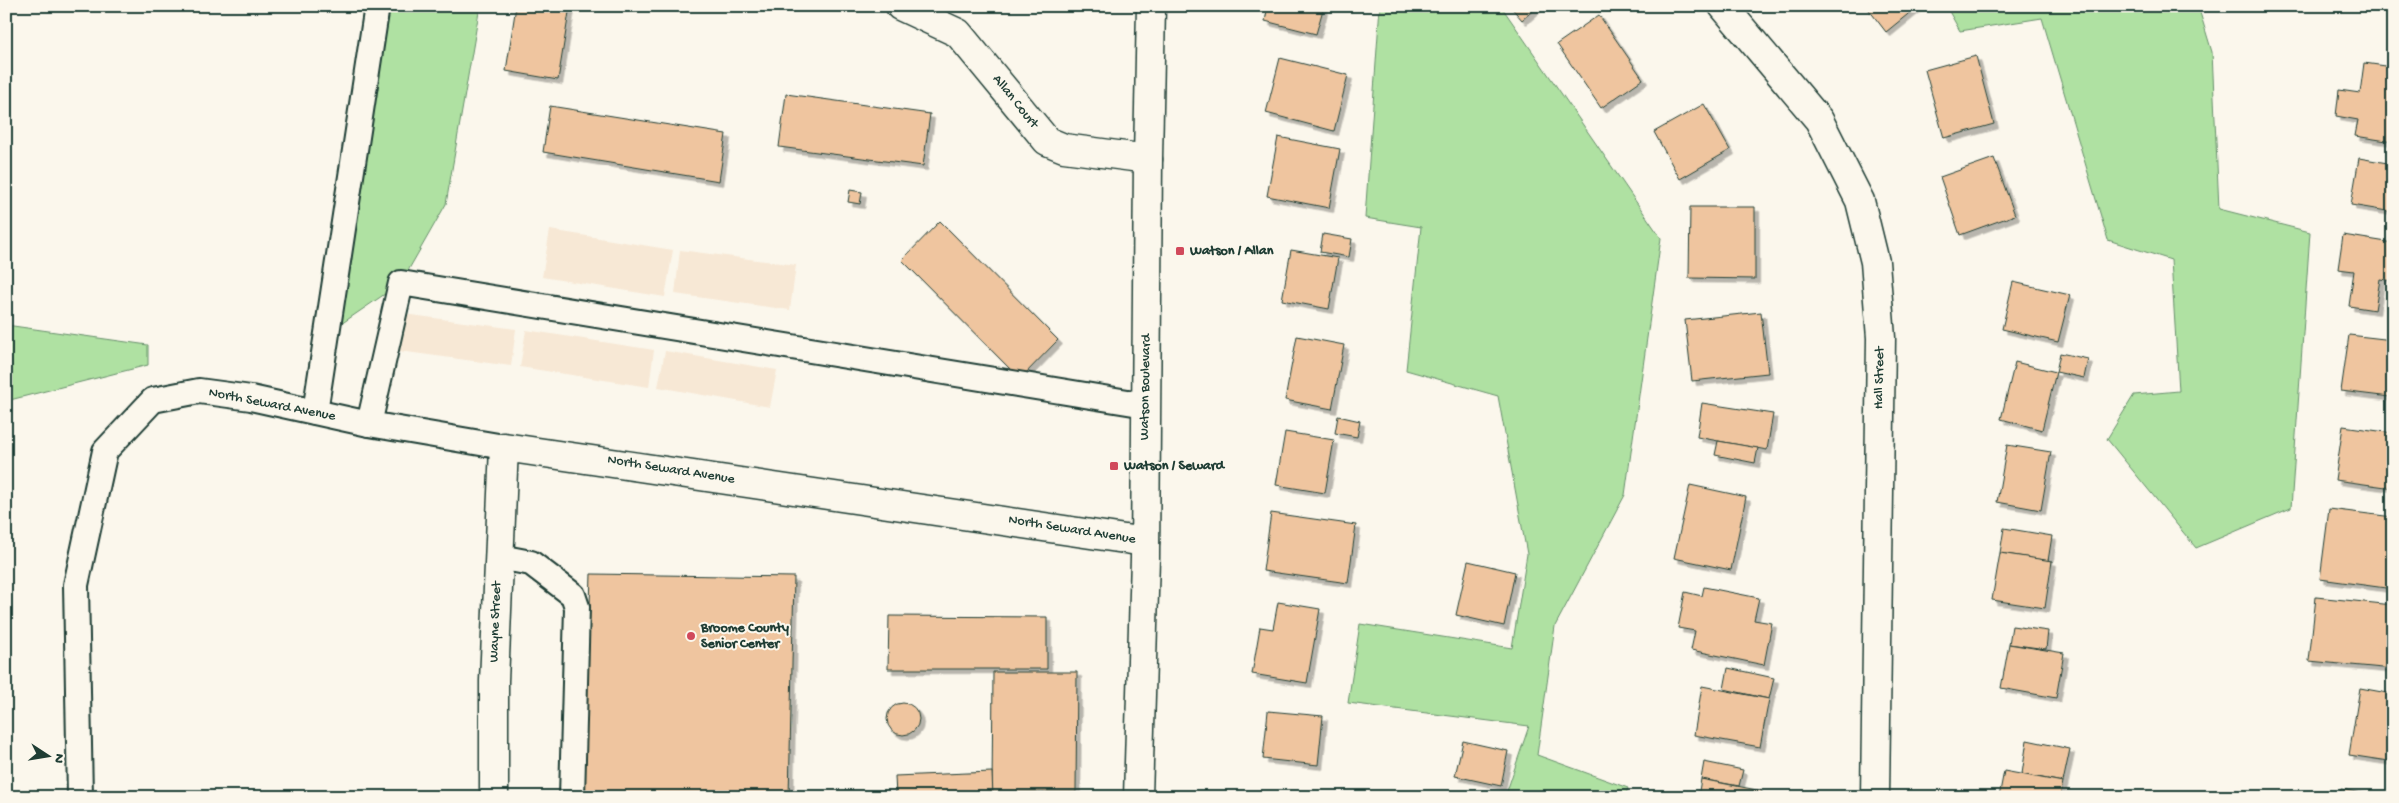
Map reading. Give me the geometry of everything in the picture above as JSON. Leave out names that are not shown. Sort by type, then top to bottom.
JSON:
[{"type":"street","name":"Allan Court","points":[[900,6],[958,33],[1047,142],[1064,148],[1148,159]]},
{"type":"street","name":"Watson Boulevard","points":[[1138,797],[1145,542],[1151,6]]},
{"type":"street","name":"Hall Street","points":[[1723,6],[1819,120],[1860,202],[1875,262],[1881,338],[1875,797]]},
{"type":"street","name":"North Seward Avenue","points":[[504,447],[1145,542]]},
{"type":"street","name":"Wayne Street","points":[[494,797],[494,681],[504,447]]},
{"type":"lane","points":[[315,412],[377,6]]},
{"type":"lane","points":[[369,424],[401,283],[1146,405]]},
{"type":"lane","name":"North Seward Avenue","points":[[80,797],[76,585],[104,451],[153,400],[199,391],[251,398],[369,424],[504,447]]},
{"type":"lane","points":[[499,556],[530,563],[573,596],[577,606],[572,797]]},
{"type":"shaded area","points":[[550,230],[673,250],[665,297],[542,277]]},
{"type":"shaded area","points":[[680,250],[796,265],[790,310],[675,294]]},
{"type":"shaded area","points":[[404,314],[516,329],[511,366],[399,351]]},
{"type":"shaded area","points":[[526,330],[654,350],[649,387],[520,367]]},
{"type":"shaded area","points":[[665,351],[777,370],[770,407],[658,387]]},
{"type":"green space","points":[[384,6],[480,6],[446,204],[401,283],[341,324]]},
{"type":"green space","points":[[1380,6],[1501,6],[1661,238],[1625,495],[1555,626],[1537,755],[1628,788],[1625,797],[1505,797],[1529,726],[1348,703],[1360,624],[1512,648],[1527,554],[1498,396],[1406,370],[1421,227],[1365,218]]},
{"type":"green space","points":[[1946,6],[2198,6],[2212,52],[2219,209],[2310,232],[2291,508],[2196,548],[2107,439],[2134,395],[2179,391],[2171,260],[2108,240],[2042,18],[1960,31]]},
{"type":"green space","points":[[6,325],[148,345],[148,365],[6,401]]},
{"type":"building","points":[[516,6],[570,6],[558,80],[506,71]]},
{"type":"building","points":[[1268,6],[1324,6],[1316,34],[1265,21]]},
{"type":"building","points":[[1510,6],[1538,6],[1522,20]]},
{"type":"building","points":[[1866,6],[1918,6],[1886,32]]},
{"type":"building","points":[[1599,15],[1643,79],[1601,108],[1557,44]]},
{"type":"building","points":[[1976,56],[1994,124],[1944,138],[1925,70]]},
{"type":"building","points":[[1280,58],[1348,75],[1334,131],[1266,113]]},
{"type":"building","points":[[2364,63],[2393,67],[2393,142],[2355,136],[2358,120],[2336,116],[2339,90],[2360,93]]},
{"type":"building","points":[[786,94],[930,114],[923,166],[779,147]]},
{"type":"building","points":[[1704,104],[1730,150],[1680,179],[1654,132]]},
{"type":"building","points":[[550,106],[726,134],[719,181],[543,152]]},
{"type":"building","points":[[1278,137],[1340,149],[1329,208],[1267,196]]},
{"type":"building","points":[[1994,158],[2015,215],[1960,235],[1940,177]]},
{"type":"building","points":[[2359,158],[2393,164],[2393,212],[2351,205]]},
{"type":"building","points":[[850,190],[862,192],[860,204],[848,202]]},
{"type":"building","points":[[1690,207],[1755,207],[1755,279],[1689,278]]},
{"type":"building","points":[[940,221],[1058,340],[1020,379],[902,260]]},
{"type":"building","points":[[1323,234],[1352,239],[1349,257],[1320,252]]},
{"type":"building","points":[[2343,235],[2393,243],[2393,281],[2380,279],[2375,310],[2349,306],[2354,271],[2338,269]]},
{"type":"building","points":[[1291,250],[1338,258],[1329,309],[1282,300]]},
{"type":"building","points":[[2013,282],[2070,295],[2058,342],[2002,329]]},
{"type":"building","points":[[1761,312],[1768,373],[1692,381],[1685,320]]},
{"type":"building","points":[[2349,335],[2393,340],[2390,397],[2341,391]]},
{"type":"building","points":[[1297,336],[1344,345],[1332,409],[1285,400]]},
{"type":"building","points":[[2060,353],[2088,359],[2084,378],[2056,372]]},
{"type":"building","points":[[2015,362],[2056,372],[2042,430],[2001,419]]},
{"type":"building","points":[[1702,403],[1773,414],[1767,450],[1697,437]]},
{"type":"building","points":[[1338,416],[1360,421],[1357,437],[1335,433]]},
{"type":"building","points":[[2343,426],[2393,433],[2393,488],[2335,480]]},
{"type":"building","points":[[1285,432],[1334,440],[1325,493],[1276,485]]},
{"type":"building","points":[[1718,441],[1758,448],[1755,463],[1715,455]]},
{"type":"building","points":[[2007,445],[2051,452],[2041,510],[1997,502]]},
{"type":"building","points":[[1690,485],[1746,497],[1731,570],[1674,558]]},
{"type":"building","points":[[2329,509],[2393,517],[2393,589],[2320,579]]},
{"type":"building","points":[[1271,513],[1356,525],[1348,583],[1263,571]]},
{"type":"building","points":[[2004,528],[2052,536],[2048,561],[2000,553]]},
{"type":"building","points":[[2000,553],[2052,561],[2045,608],[1992,600]]},
{"type":"building","points":[[1468,561],[1515,572],[1504,626],[1456,615]]},
{"type":"building","name":"Broome County Senior Center","points":[[591,574],[794,577],[789,797],[584,797]]},
{"type":"building","points":[[1704,587],[1759,598],[1754,620],[1772,623],[1764,665],[1691,650],[1695,631],[1678,628],[1685,592],[1702,596]]},
{"type":"building","points":[[2316,597],[2393,605],[2393,669],[2309,661]]},
{"type":"building","points":[[1278,602],[1320,609],[1307,683],[1252,674],[1260,627],[1273,629]]},
{"type":"building","points":[[889,616],[1047,617],[1047,669],[888,669]]},
{"type":"building","points":[[2012,626],[2048,631],[2046,649],[2009,644]]},
{"type":"building","points":[[2009,644],[2064,653],[2056,698],[2001,688]]},
{"type":"building","points":[[1728,668],[1774,678],[1769,699],[1724,689]]},
{"type":"building","points":[[993,672],[1077,672],[1076,792],[992,792]]},
{"type":"building","points":[[1702,686],[1769,699],[1760,747],[1694,735]]},
{"type":"building","points":[[2360,688],[2393,694],[2393,732],[2388,761],[2349,755]]},
{"type":"building","points":[[903,703],[909,704],[914,708],[918,713],[918,725],[914,730],[909,734],[903,735],[897,734],[892,730],[888,725],[887,719],[888,713],[892,708],[897,704]]},
{"type":"building","points":[[1268,711],[1323,716],[1318,765],[1263,759]]},
{"type":"building","points":[[2027,740],[2070,749],[2063,782],[2022,774]]},
{"type":"building","points":[[1463,741],[1508,751],[1501,786],[1455,776]]},
{"type":"building","points":[[1704,762],[1743,770],[1739,786],[1701,779]]},
{"type":"building","points":[[2004,771],[2063,782],[2060,797],[1999,797]]},
{"type":"building","points":[[992,772],[993,797],[896,797],[895,776]]},
{"type":"building","points":[[1701,779],[1762,791],[1761,797],[1698,797]]},
{"type":"building","points":[[2341,789],[2384,797],[2339,797]]},
{"type":"place","name":"Watson / Allan","points":[[1180,251]]},
{"type":"place","name":"Watson / Seward","points":[[1114,466]]},
{"type":"place","name":"Broome County Senior Center","points":[[691,636]]}]
